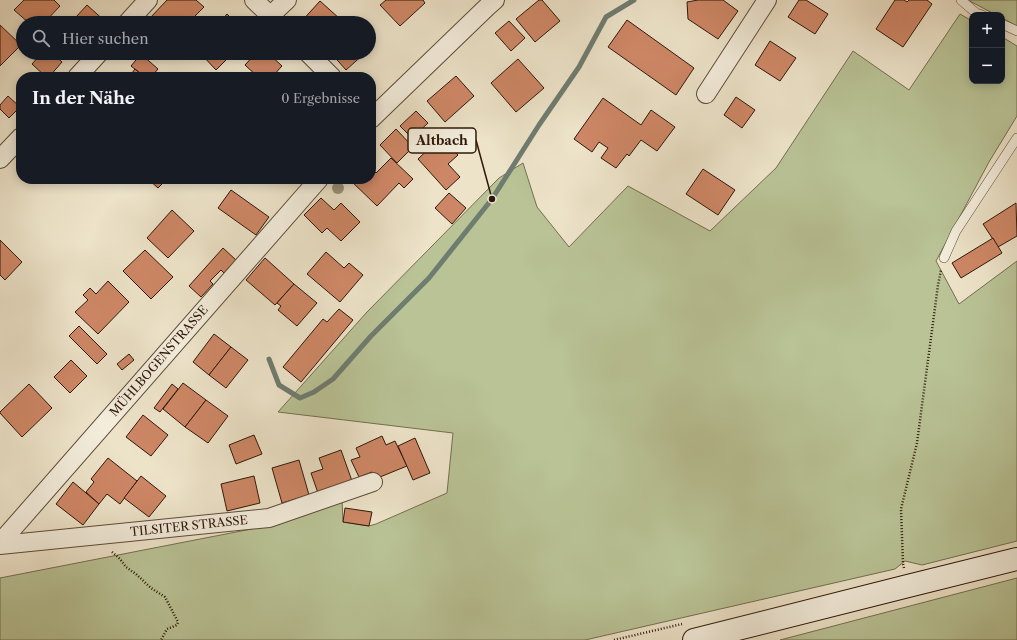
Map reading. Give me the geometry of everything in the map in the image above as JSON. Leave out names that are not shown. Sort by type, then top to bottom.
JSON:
[{"type":"main road","points":[[694,640],[1017,559]]},
{"type":"street","points":[[133,16],[148,0]]},
{"type":"street","points":[[254,0],[271,16]]},
{"type":"street","points":[[276,16],[287,0]]},
{"type":"street","points":[[376,114],[495,0]]},
{"type":"street","points":[[706,94],[767,0]]},
{"type":"street","points":[[82,72],[93,60]]},
{"type":"street","points":[[315,60],[327,72]]},
{"type":"street","points":[[0,159],[16,142]]},
{"type":"street","name":"MÜHLBOGENSTRASSE","points":[[0,544],[315,184]]},
{"type":"street","name":"TILSITER STRASSE","points":[[0,544],[269,518],[373,482]]},
{"type":"lane","points":[[961,0],[975,12]]},
{"type":"lane","points":[[1005,25],[1017,31]]},
{"type":"lane","points":[[944,258],[956,231],[1017,138]]},
{"type":"path","points":[[903,564],[901,509],[917,444],[938,285],[944,258]]},
{"type":"path","points":[[101,535],[108,549],[120,559],[126,567],[151,588],[165,597],[178,622],[167,629],[161,640]]},
{"type":"green space","points":[[968,0],[1017,0],[1017,26],[1005,20],[1005,12],[990,12]]},
{"type":"green space","points":[[960,14],[969,19],[969,84],[1005,84],[1005,39],[1017,46],[1017,116],[989,162],[936,261],[959,304],[1017,261],[1017,541],[922,565],[905,561],[895,569],[585,640],[0,640],[0,578],[272,525],[342,499],[343,522],[369,526],[447,493],[453,433],[278,412],[367,312],[499,178],[523,163],[537,207],[569,247],[628,186],[710,231],[776,168],[853,51],[909,90]]},
{"type":"green space","points":[[1017,578],[1017,640],[780,640]]},
{"type":"building","points":[[24,0],[54,0],[60,6],[51,16],[21,16],[14,10]]},
{"type":"building","points":[[167,0],[196,0],[204,7],[195,16],[152,16]]},
{"type":"building","points":[[386,0],[423,0],[425,3],[400,26],[380,5]]},
{"type":"building","points":[[539,0],[542,0],[560,21],[535,42],[516,19]]},
{"type":"building","points":[[698,0],[723,0],[738,11],[718,39],[688,19],[687,2]]},
{"type":"building","points":[[799,0],[806,0],[828,14],[815,34],[788,17]]},
{"type":"building","points":[[895,0],[904,0],[907,2],[909,0],[927,0],[932,4],[903,47],[876,29]]},
{"type":"building","points":[[320,1],[337,16],[306,16]]},
{"type":"building","points":[[87,5],[99,16],[77,16]]},
{"type":"building","points":[[627,20],[694,68],[676,95],[608,47]]},
{"type":"building","points":[[509,21],[525,38],[511,51],[495,33]]},
{"type":"building","points":[[0,25],[16,40],[16,50],[0,66]]},
{"type":"building","points":[[770,41],[796,58],[780,81],[755,65]]},
{"type":"building","points":[[518,59],[544,88],[516,112],[491,83]]},
{"type":"building","points":[[36,60],[60,60],[62,62],[53,72],[41,72],[32,64]]},
{"type":"building","points":[[136,60],[148,60],[158,69],[155,72],[139,72],[131,66]]},
{"type":"building","points":[[207,60],[226,60],[216,70]]},
{"type":"building","points":[[250,60],[276,60],[282,66],[277,72],[253,72],[245,65]]},
{"type":"building","points":[[337,60],[357,60],[346,70]]},
{"type":"building","points":[[456,76],[474,96],[445,122],[427,101]]},
{"type":"building","points":[[8,96],[16,103],[16,111],[9,118],[0,109],[0,105]]},
{"type":"building","points":[[736,97],[755,110],[742,128],[724,115]]},
{"type":"building","points":[[603,98],[641,125],[651,110],[675,127],[657,151],[641,140],[629,156],[627,154],[616,168],[601,158],[608,148],[599,142],[592,152],[574,139]]},
{"type":"building","points":[[416,111],[428,123],[412,138],[400,126]]},
{"type":"building","points":[[396,129],[413,147],[397,163],[380,145]]},
{"type":"building","points":[[441,137],[458,155],[448,164],[460,177],[446,190],[418,159]]},
{"type":"building","points":[[391,158],[413,179],[404,188],[399,183],[377,206],[354,184],[376,184],[376,173]]},
{"type":"building","points":[[703,169],[735,190],[718,215],[686,194]]},
{"type":"building","points":[[154,184],[162,184],[158,188]]},
{"type":"building","points":[[231,190],[269,217],[256,235],[218,208]]},
{"type":"building","points":[[449,193],[466,208],[452,224],[435,208]]},
{"type":"building","points":[[321,198],[334,210],[341,203],[360,222],[341,241],[327,228],[322,233],[304,215]]},
{"type":"building","points":[[1016,203],[1017,236],[998,247],[983,224]]},
{"type":"building","points":[[172,210],[194,231],[168,258],[147,238]]},
{"type":"building","points":[[993,238],[1002,253],[961,278],[952,263]]},
{"type":"building","points":[[0,240],[22,262],[5,280],[0,275]]},
{"type":"building","points":[[223,248],[236,260],[224,273],[221,270],[210,281],[213,284],[201,297],[189,286]]},
{"type":"building","points":[[145,250],[173,277],[151,299],[123,271]]},
{"type":"building","points":[[326,252],[344,268],[349,263],[363,275],[340,302],[307,274]]},
{"type":"building","points":[[265,258],[294,284],[275,305],[246,280]]},
{"type":"building","points":[[108,281],[129,302],[98,334],[75,312],[88,300],[83,295],[90,288],[96,294]]},
{"type":"building","points":[[294,284],[317,303],[297,326],[278,310],[281,306],[277,303]]},
{"type":"building","points":[[339,309],[353,320],[301,382],[283,367],[323,319],[327,322]]},
{"type":"building","points":[[79,326],[107,354],[97,364],[69,336]]},
{"type":"building","points":[[214,334],[231,347],[209,375],[193,362]]},
{"type":"building","points":[[231,347],[248,360],[226,388],[209,375]]},
{"type":"building","points":[[129,354],[134,360],[122,370],[117,364]]},
{"type":"building","points":[[71,360],[87,376],[70,393],[54,377]]},
{"type":"building","points":[[183,383],[206,400],[185,427],[163,409]]},
{"type":"building","points":[[29,384],[52,408],[22,437],[0,412]]},
{"type":"building","points":[[172,384],[178,389],[160,412],[154,408]]},
{"type":"building","points":[[206,400],[228,416],[208,443],[185,427]]},
{"type":"building","points":[[143,415],[168,435],[151,456],[126,437]]},
{"type":"building","points":[[254,435],[262,454],[236,464],[229,445]]},
{"type":"building","points":[[382,436],[386,445],[395,441],[407,466],[375,479],[372,472],[359,477],[351,460],[360,457],[356,448]]},
{"type":"building","points":[[415,438],[430,473],[413,480],[398,446]]},
{"type":"building","points":[[341,450],[352,481],[318,493],[311,473],[323,469],[319,458]]},
{"type":"building","points":[[108,458],[137,481],[120,504],[107,494],[99,504],[86,492],[94,482],[91,479]]},
{"type":"building","points":[[299,460],[309,495],[282,503],[272,468]]},
{"type":"building","points":[[141,476],[166,496],[149,517],[124,498]]},
{"type":"building","points":[[254,476],[260,503],[227,511],[221,484]]},
{"type":"building","points":[[73,482],[99,504],[83,525],[56,504]]},
{"type":"building","points":[[345,508],[372,512],[369,526],[343,522]]},
{"type":"waterway","points":[[269,359],[279,385],[300,398],[314,392],[333,379],[371,336],[429,278],[492,199],[539,125],[579,67],[606,17],[634,0]]},
{"type":"place","name":"Altbach","points":[[492,199]]}]
